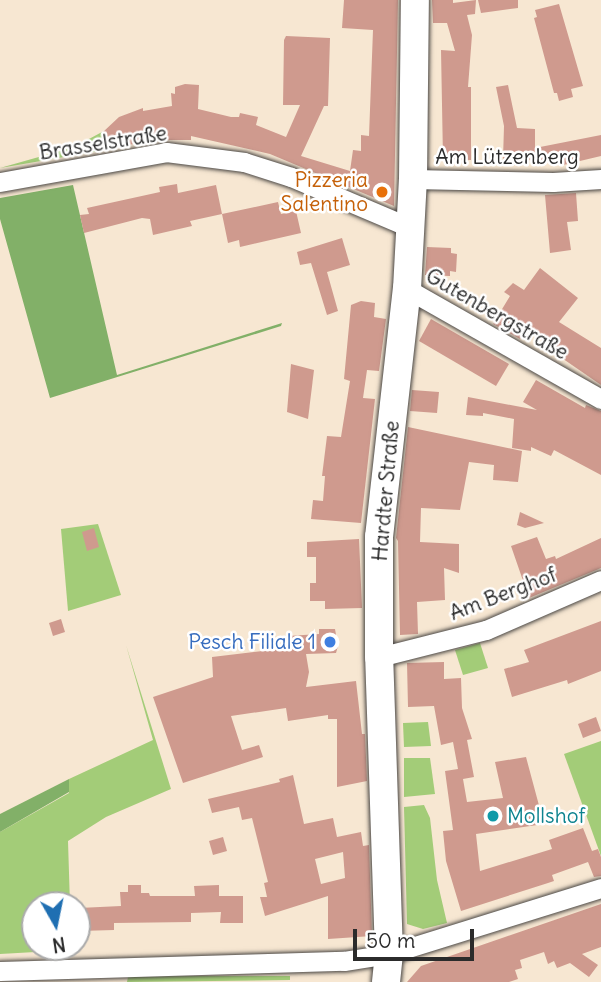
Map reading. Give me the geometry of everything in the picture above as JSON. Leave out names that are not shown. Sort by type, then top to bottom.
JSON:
[{"type":"main road","name":"Hardter Straße","points":[[386,982],[389,954],[379,657],[379,537],[407,289],[413,179],[415,0]]},
{"type":"street","name":"Brasselstraße","points":[[0,183],[166,152],[244,162],[291,177],[411,228]]},
{"type":"street","name":"Am Lützenberg","points":[[413,179],[553,182],[601,179]]},
{"type":"street","name":"Gutenbergstraße","points":[[407,289],[601,400]]},
{"type":"street","name":"Am Berghof","points":[[379,657],[486,630],[601,580]]},
{"type":"street","points":[[0,971],[298,964],[389,954],[601,888]]},
{"type":"green space","points":[[102,132],[105,150],[0,168],[74,147]]},
{"type":"green space","points":[[73,185],[117,375],[282,323],[281,326],[50,398],[0,219],[0,198]]},
{"type":"green space","points":[[98,524],[121,595],[68,611],[61,529]]},
{"type":"green space","points":[[480,643],[488,668],[463,675],[455,650]]},
{"type":"green space","points":[[126,645],[171,789],[106,817],[68,841],[70,891],[21,891],[21,953],[0,954],[0,832],[69,793],[69,779],[153,740]]},
{"type":"green space","points":[[428,722],[431,746],[404,747],[403,723]]},
{"type":"green space","points":[[601,741],[601,856],[564,754]]},
{"type":"green space","points":[[404,758],[430,758],[435,794],[404,797]]},
{"type":"green space","points":[[69,779],[69,792],[0,832],[0,814]]},
{"type":"green space","points":[[424,805],[430,818],[437,880],[447,923],[423,929],[407,924],[404,807]]},
{"type":"green space","points":[[290,976],[290,980],[127,982],[128,977]]},
{"type":"building","points":[[344,0],[398,0],[394,206],[270,154],[191,136],[191,140],[164,140],[105,148],[103,132],[119,117],[143,108],[143,111],[172,106],[171,93],[175,94],[175,87],[185,84],[199,85],[198,109],[231,117],[239,117],[240,113],[258,117],[256,125],[286,137],[300,105],[283,105],[284,40],[286,36],[330,38],[328,106],[324,106],[301,156],[350,171],[353,150],[361,151],[361,135],[369,136],[373,30],[342,28]]},
{"type":"building","points":[[432,0],[453,0],[453,3],[476,0],[475,14],[467,15],[472,35],[468,87],[471,87],[471,160],[443,159],[441,50],[455,51],[447,23],[433,23]]},
{"type":"building","points":[[478,0],[518,0],[518,8],[481,13]]},
{"type":"building","points":[[559,4],[583,86],[571,89],[573,97],[559,101],[557,93],[554,93],[534,18],[537,17],[535,10]]},
{"type":"building","points":[[508,85],[517,128],[535,129],[535,148],[601,135],[601,156],[563,165],[561,158],[548,161],[503,159],[504,126],[496,87]]},
{"type":"building","points":[[177,184],[178,193],[216,185],[222,214],[190,221],[192,226],[153,235],[150,219],[142,218],[84,233],[80,215],[89,214],[87,208],[160,192],[159,187]]},
{"type":"building","points":[[576,193],[578,221],[567,222],[571,250],[550,253],[545,195]]},
{"type":"building","points":[[278,202],[281,214],[296,211],[301,233],[240,247],[239,240],[228,243],[222,214]]},
{"type":"building","points":[[342,238],[350,265],[327,272],[338,311],[327,315],[311,263],[300,265],[297,252]]},
{"type":"building","points":[[427,247],[451,248],[451,253],[457,254],[456,272],[450,271],[450,276],[425,275]]},
{"type":"building","points":[[540,268],[578,298],[559,322],[601,348],[601,385],[556,354],[559,349],[528,325],[520,339],[493,324],[510,296],[504,292],[513,283],[524,290]]},
{"type":"building","points":[[361,301],[375,303],[374,317],[386,319],[379,371],[367,370],[363,398],[375,399],[361,523],[311,519],[313,500],[323,501],[325,476],[322,476],[327,436],[341,437],[350,381],[344,379],[351,305]]},
{"type":"building","points":[[431,319],[509,364],[496,386],[419,341]]},
{"type":"building","points":[[291,364],[314,370],[308,419],[287,412]]},
{"type":"building","points":[[536,380],[585,408],[586,405],[601,411],[601,475],[554,450],[551,456],[531,447],[531,451],[512,448],[514,419],[483,413],[483,416],[466,415],[468,397],[537,410],[523,402]]},
{"type":"building","points":[[412,390],[439,392],[437,413],[410,411]]},
{"type":"building","points":[[408,427],[522,451],[518,482],[493,480],[494,465],[469,462],[460,510],[421,508],[420,542],[459,544],[459,573],[444,568],[445,600],[417,602],[418,634],[400,635],[396,538]]},
{"type":"building","points":[[520,512],[544,523],[525,528],[517,525]]},
{"type":"building","points":[[94,528],[99,547],[87,551],[82,532]]},
{"type":"building","points":[[537,537],[546,559],[555,556],[556,559],[601,538],[601,568],[529,598],[511,546]]},
{"type":"building","points":[[359,539],[362,608],[325,609],[325,601],[310,601],[310,583],[316,583],[316,557],[307,557],[307,542]]},
{"type":"building","points":[[61,619],[65,632],[53,636],[49,623]]},
{"type":"building","points":[[601,621],[601,671],[568,684],[567,680],[512,697],[504,669],[529,662],[524,650]]},
{"type":"building","points":[[319,629],[335,629],[338,646],[336,653],[306,654],[309,672],[306,687],[356,681],[362,734],[365,734],[367,781],[337,787],[337,719],[328,719],[328,715],[288,721],[286,708],[231,716],[242,750],[259,745],[263,757],[183,783],[153,697],[213,677],[212,657],[289,648],[288,636],[319,634]]},
{"type":"building","points":[[444,662],[444,679],[461,678],[462,708],[472,739],[467,740],[474,777],[463,779],[467,802],[503,798],[495,762],[526,757],[544,824],[476,834],[480,871],[552,849],[549,840],[583,828],[592,851],[598,849],[601,857],[601,876],[594,877],[588,862],[552,875],[554,881],[461,911],[446,861],[443,831],[453,830],[445,771],[458,769],[453,742],[441,745],[434,706],[408,707],[407,663]]},
{"type":"building","points":[[596,717],[601,731],[583,738],[578,724]]},
{"type":"building","points":[[293,775],[304,824],[333,818],[337,837],[361,832],[363,846],[369,845],[372,936],[328,939],[328,896],[265,916],[260,897],[267,897],[264,883],[268,882],[252,818],[242,820],[239,807],[212,813],[208,799],[280,782],[279,779]],"holes":[[[343,852],[345,878],[321,884],[315,859]]]},
{"type":"building","points":[[223,837],[227,851],[213,855],[209,841]]},
{"type":"building","points":[[128,885],[141,885],[141,893],[149,893],[150,896],[195,896],[194,886],[219,885],[219,896],[243,896],[243,923],[220,923],[221,912],[191,913],[191,922],[114,923],[114,930],[91,931],[91,907],[121,906],[120,892],[128,892]]},
{"type":"building","points":[[601,904],[601,947],[582,954],[598,965],[589,977],[570,963],[557,968],[554,961],[548,964],[544,952],[520,960],[522,968],[515,970],[518,979],[509,982],[407,982],[421,966]]},
{"type":"place","name":"Pizzeria Salentino","points":[[382,192]]},
{"type":"place","name":"Pesch Filiale 1","points":[[330,642]]},
{"type":"place","name":"Mollshof","points":[[493,816]]}]
